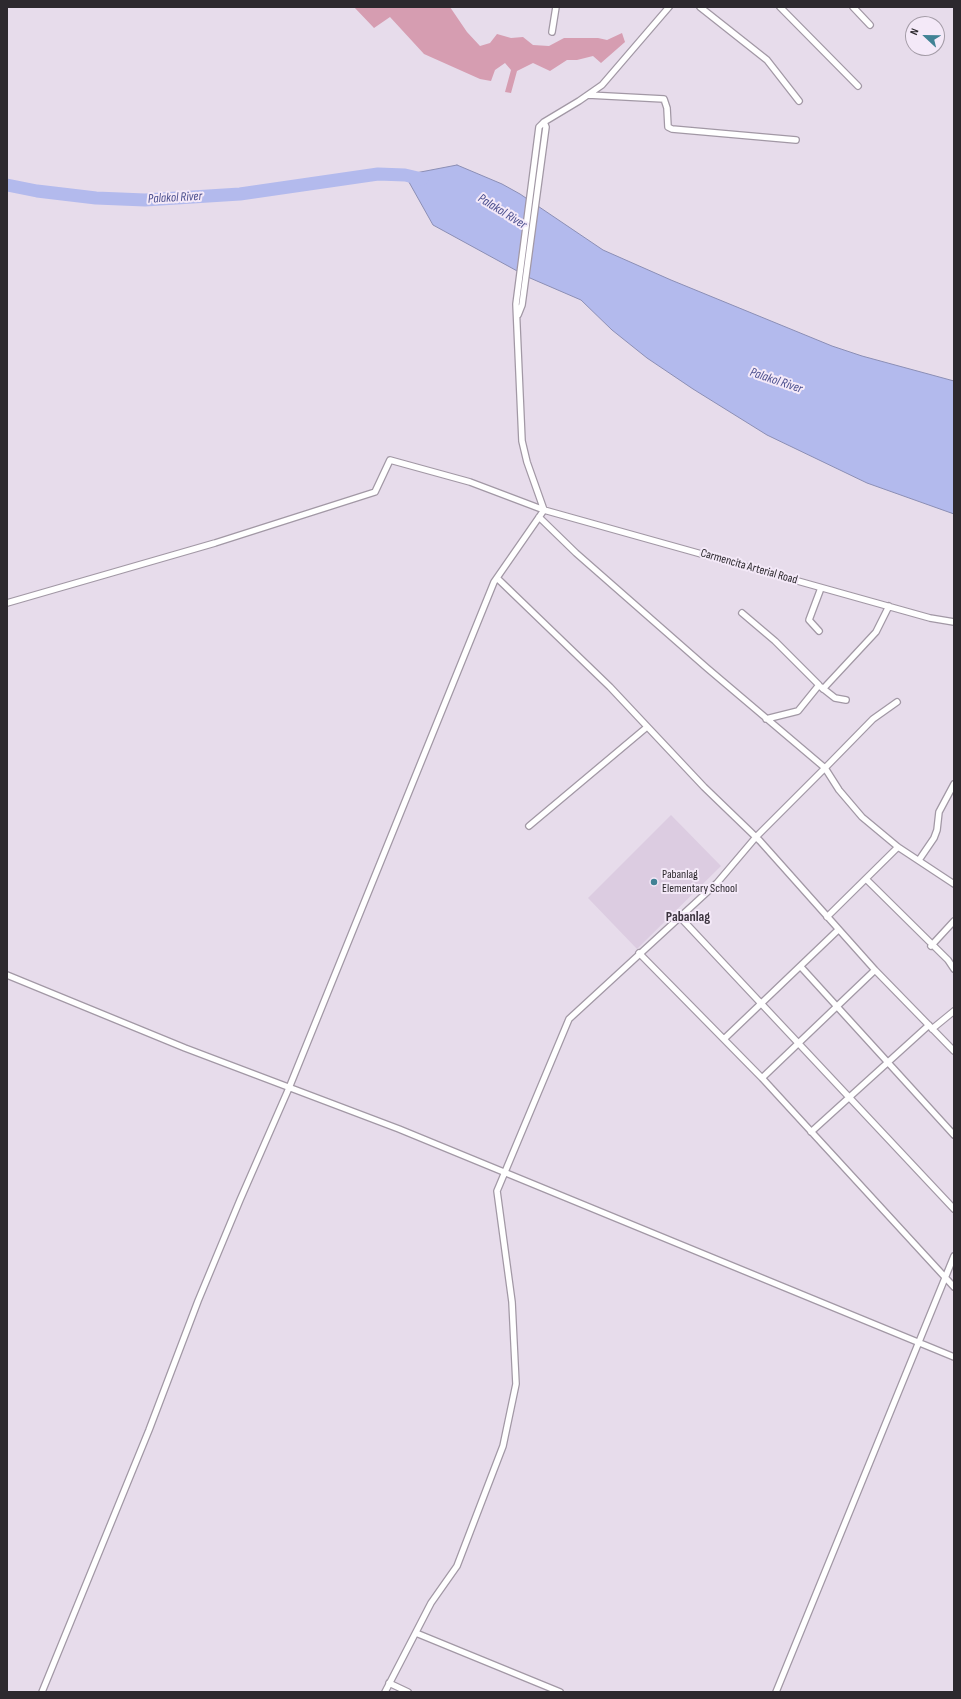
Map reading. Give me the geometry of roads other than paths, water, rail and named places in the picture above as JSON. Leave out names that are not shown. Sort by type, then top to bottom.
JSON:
[{"type":"street","points":[[552,32],[556,7]]},
{"type":"street","points":[[42,1692],[149,1430],[201,1294],[289,1088],[497,578],[544,510],[527,462],[522,441],[517,318],[543,125],[602,85],[670,7]]},
{"type":"street","points":[[700,7],[767,60],[799,100]]},
{"type":"street","points":[[780,7],[858,86]]},
{"type":"street","points":[[853,7],[870,25]]},
{"type":"street","points":[[588,95],[664,99],[667,108],[668,127],[672,129],[796,140]]},
{"type":"street","name":"Carmencita Arterial Road","points":[[7,603],[215,543],[375,492],[390,460],[470,482],[544,510],[930,618],[954,622]]},
{"type":"street","points":[[539,517],[576,553],[766,719],[825,768],[839,790],[862,817],[898,847],[954,884]]},
{"type":"street","points":[[497,578],[610,687],[704,787],[756,837],[875,970],[954,1051]]},
{"type":"street","points":[[819,631],[809,620],[822,588]]},
{"type":"street","points":[[766,719],[798,711],[876,632],[889,606]]},
{"type":"street","points":[[742,613],[775,640],[821,687],[834,698],[846,700]]},
{"type":"street","points":[[385,1692],[432,1603],[457,1566],[503,1446],[516,1384],[512,1302],[497,1190],[569,1019],[679,916],[717,883],[756,837],[873,719],[897,702]]},
{"type":"street","points":[[529,826],[647,727]]},
{"type":"street","points":[[918,860],[934,838],[937,830],[939,812],[954,784]]},
{"type":"street","points":[[828,917],[898,847]]},
{"type":"street","points":[[866,879],[931,946],[948,960],[954,969]]},
{"type":"street","points":[[679,916],[954,1209]]},
{"type":"street","points":[[931,946],[954,921]]},
{"type":"street","points":[[724,1039],[838,930]]},
{"type":"street","points":[[639,953],[762,1078],[954,1287]]},
{"type":"street","points":[[801,967],[954,1135]]},
{"type":"street","points":[[762,1078],[875,970]]},
{"type":"street","points":[[7,975],[150,1034],[399,1129],[954,1357]]},
{"type":"street","points":[[811,1132],[849,1097],[931,1027],[954,1011]]},
{"type":"street","points":[[776,1692],[954,1256]]},
{"type":"street","points":[[416,1633],[560,1692]]},
{"type":"street","points":[[389,1683],[408,1692]]},
{"type":"water","points":[[457,165],[502,184],[520,194],[603,250],[671,280],[832,346],[862,356],[954,381],[954,514],[867,483],[767,435],[693,389],[647,358],[612,330],[581,300],[530,278],[433,225],[405,175]]},
{"type":"waterway","name":"Palakol River","points":[[7,185],[37,191],[96,198],[145,200],[240,194],[378,174],[405,175],[422,179]]},
{"type":"place","name":"Pabanlag Elementary School","points":[[654,882]]},
{"type":"district","name":"Pabanlag","points":[[688,917]]}]
